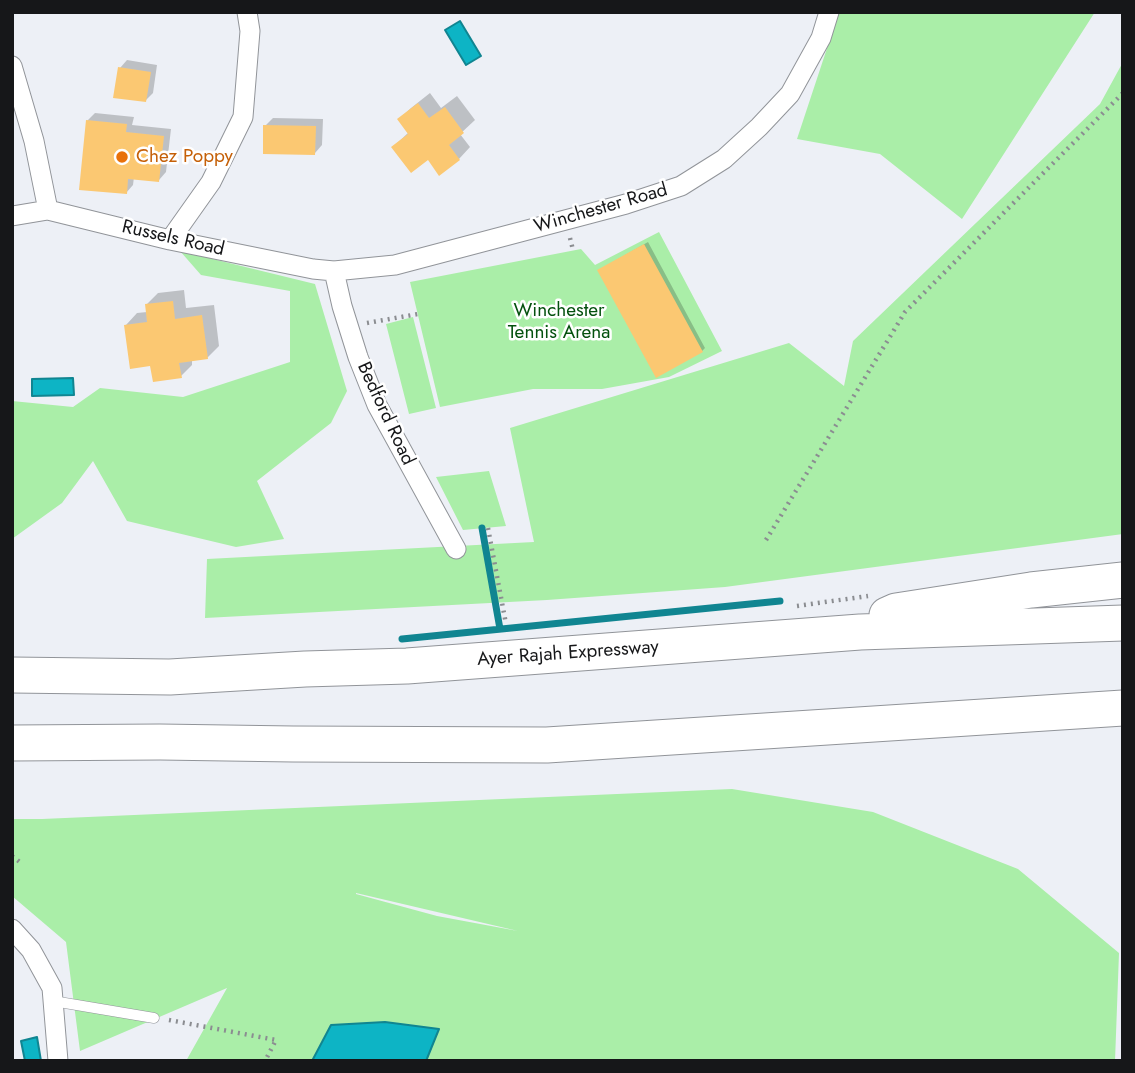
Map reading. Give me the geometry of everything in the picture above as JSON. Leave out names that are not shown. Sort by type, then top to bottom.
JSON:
[{"type":"highway","points":[[860,632],[896,611],[1031,590],[1123,580]]},
{"type":"highway","name":"Ayer Rajah Expressway","points":[[12,676],[170,677],[407,666],[860,632],[1123,623]]},
{"type":"highway","points":[[12,743],[547,744],[1123,708]]},
{"type":"street","points":[[170,240],[211,182],[243,117],[250,31],[247,12]]},
{"type":"street","name":"Winchester Road","points":[[334,271],[396,265],[626,204],[681,186],[724,159],[790,94],[821,38],[830,12]]},
{"type":"street","points":[[12,66],[34,141],[48,211]]},
{"type":"street","name":"Russels Road","points":[[12,216],[48,211],[170,240],[334,271]]},
{"type":"street","name":"Bedford Road","points":[[334,271],[348,327],[377,405],[456,549]]},
{"type":"street","points":[[12,929],[32,950],[52,988],[58,1061]]},
{"type":"lane","points":[[53,1001],[154,1018]]},
{"type":"path","points":[[766,540],[905,312],[1123,93]]},
{"type":"path","points":[[348,327],[418,314]]},
{"type":"path","points":[[488,528],[506,624]]},
{"type":"path","points":[[795,606],[874,595]]},
{"type":"path","points":[[12,856],[21,863]]},
{"type":"path","points":[[154,1018],[276,1040],[265,1061]]},
{"type":"green space","points":[[839,12],[1095,12],[962,219],[880,154],[797,139]]},
{"type":"green space","points":[[1123,62],[1123,534],[725,587],[547,600],[205,618],[207,559],[534,542],[510,428],[789,343],[844,386],[853,341],[1100,104]]},
{"type":"green space","name":"Winchester Tennis Arena","points":[[659,232],[722,351],[669,377],[602,389],[533,389],[440,407],[410,282],[581,249],[595,265]]},
{"type":"green space","points":[[180,251],[315,284],[347,391],[331,423],[257,481],[284,539],[236,547],[127,521],[93,461],[62,503],[12,539],[12,401],[73,407],[100,388],[183,397],[290,362],[290,291],[201,275]]},
{"type":"green space","points":[[413,317],[436,408],[409,414],[386,324]]},
{"type":"green space","points":[[489,471],[506,526],[463,530],[436,477]]},
{"type":"green space","points":[[732,789],[873,812],[1018,869],[1119,953],[1115,1061],[426,1061],[439,1029],[331,1025],[312,1061],[186,1061],[227,988],[80,1051],[66,942],[12,896],[12,819]],"holes":[[[356,893],[518,931],[437,916]]]},
{"type":"water","points":[[460,21],[481,56],[466,65],[445,30]]},
{"type":"water","points":[[73,378],[74,395],[32,396],[32,379]]},
{"type":"water","points":[[385,1022],[439,1029],[426,1061],[312,1061],[331,1025]]},
{"type":"water","points":[[37,1037],[41,1061],[25,1061],[21,1041]]},
{"type":"building","points":[[118,67],[151,72],[146,102],[113,98]]},
{"type":"building","points":[[418,103],[429,118],[445,107],[464,133],[449,145],[460,160],[439,176],[428,160],[411,173],[391,147],[408,134],[397,119]]},
{"type":"building","name":"Chez Poppy","points":[[86,120],[127,124],[126,132],[164,136],[159,182],[128,179],[127,194],[79,190]]},
{"type":"building","points":[[263,125],[316,126],[315,155],[263,154]]},
{"type":"building","points":[[644,244],[703,352],[656,378],[597,270]]},
{"type":"building","points":[[173,301],[175,319],[202,315],[208,359],[179,363],[182,378],[153,382],[150,366],[130,369],[124,325],[147,322],[145,304]]},
{"type":"waterway","points":[[482,528],[500,629]]},
{"type":"waterway","points":[[402,639],[780,601]]},
{"type":"place","name":"Chez Poppy","points":[[122,157]]}]
